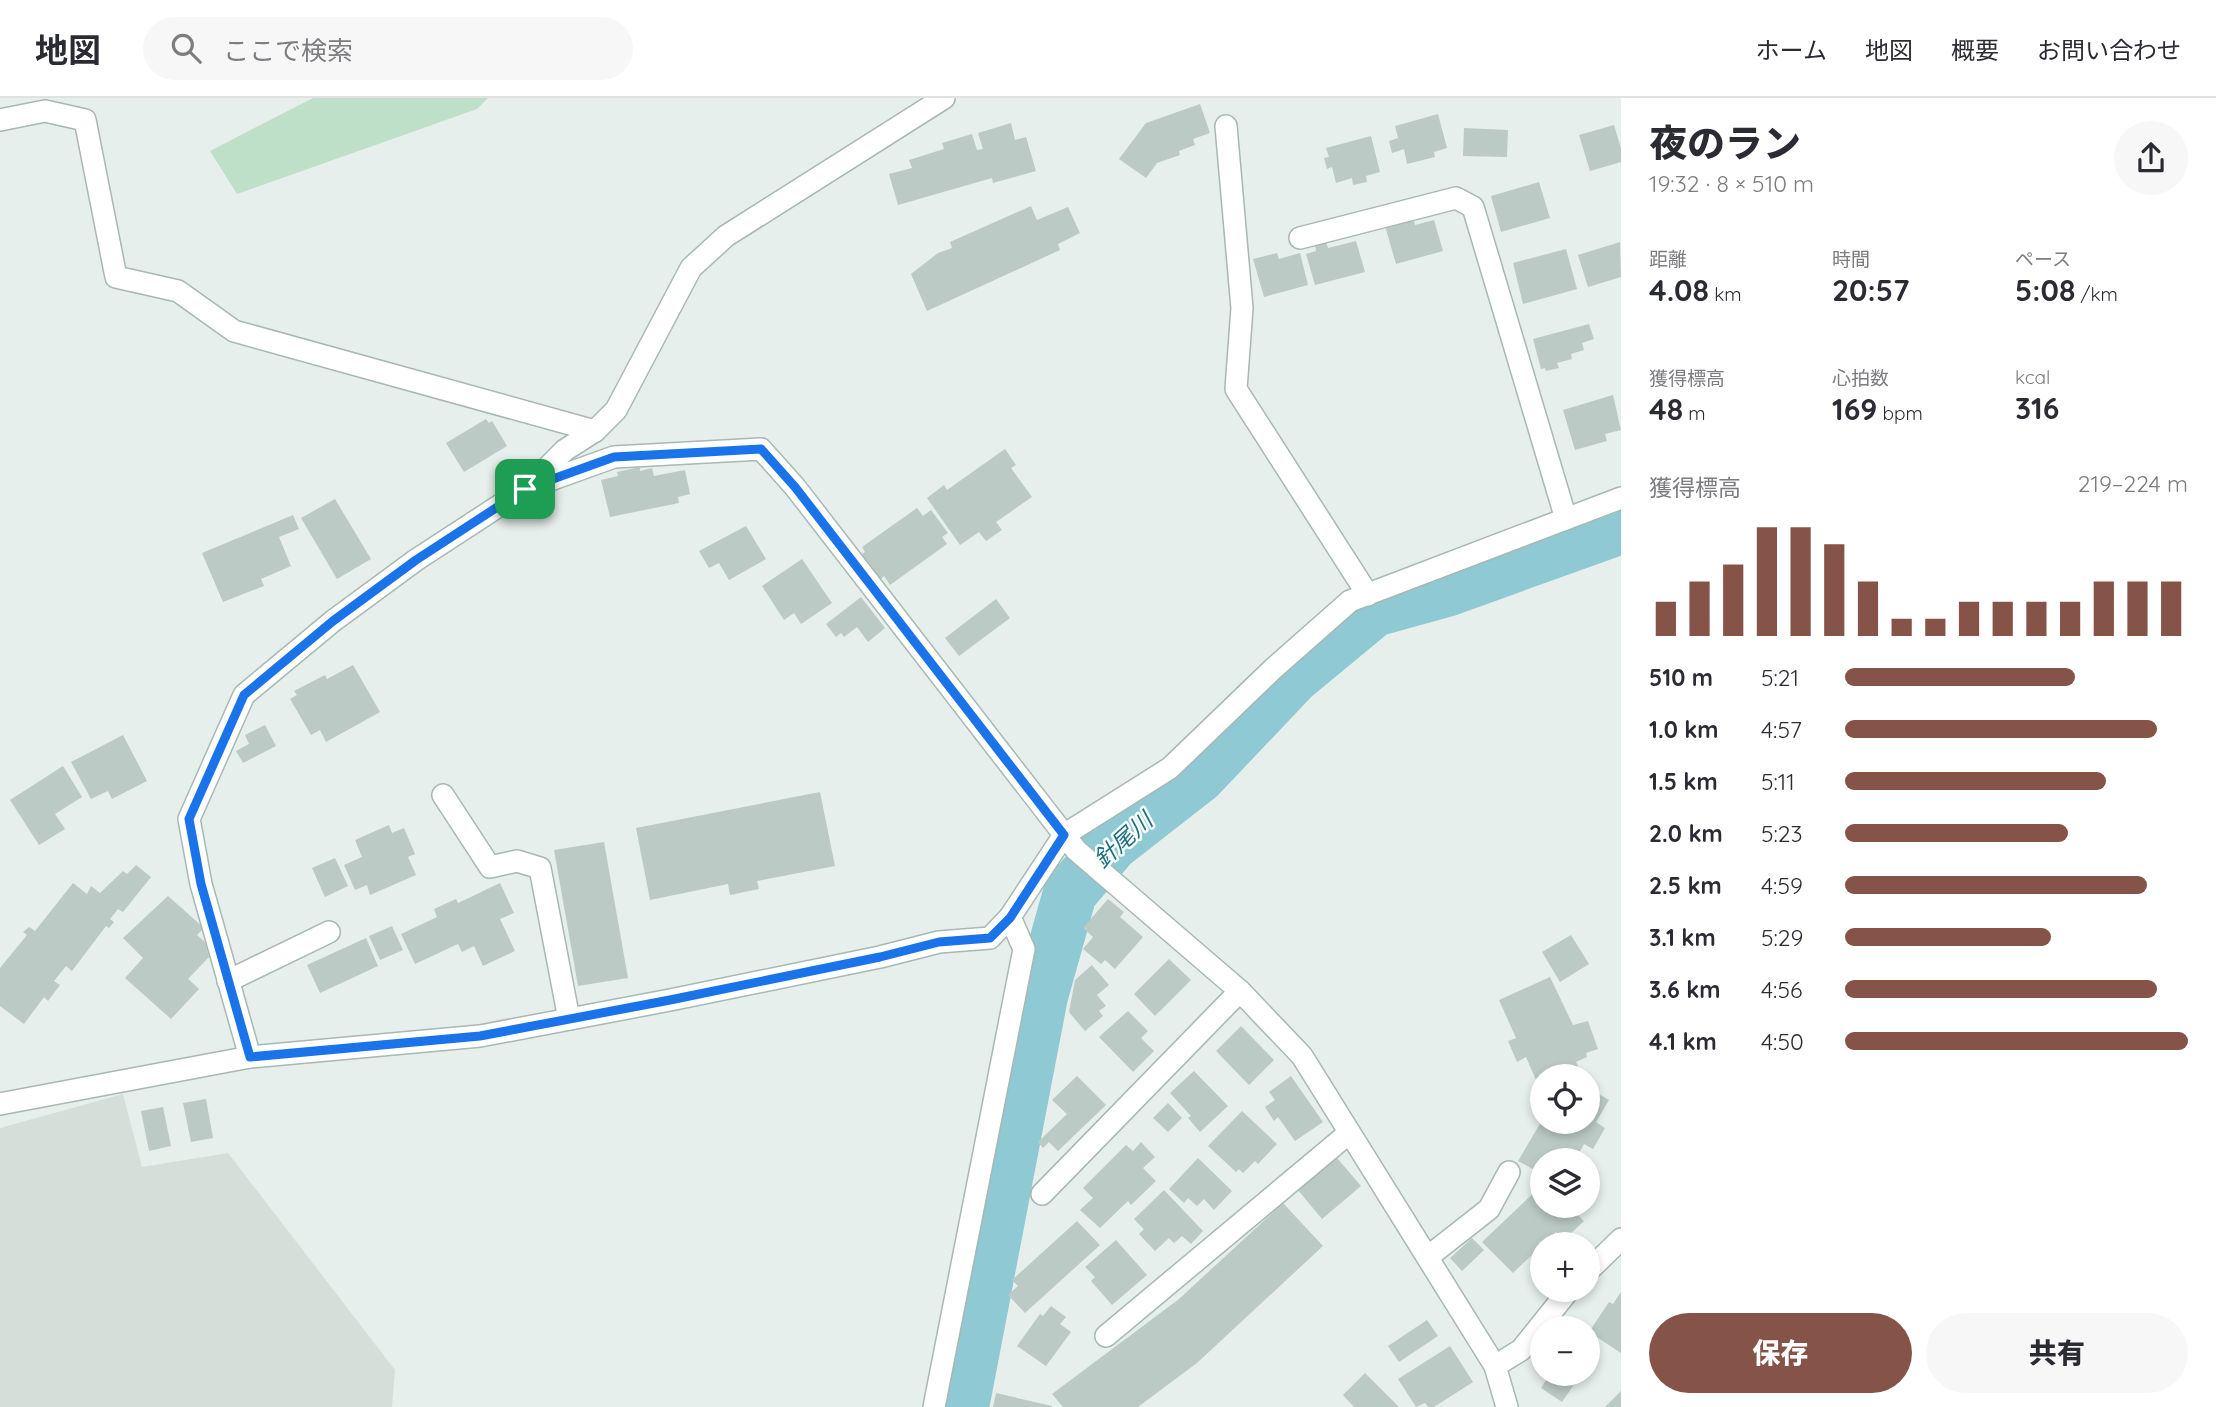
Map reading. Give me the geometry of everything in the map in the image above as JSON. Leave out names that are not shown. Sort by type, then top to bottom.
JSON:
[{"type":"street","points":[[250,1057],[201,884],[189,819],[244,695],[343,613],[416,560],[525,489],[565,450],[595,431],[616,410],[691,268],[726,236],[944,98]]},
{"type":"street","points":[[0,120],[46,111],[85,120],[116,277],[178,291],[234,331],[595,431]]},
{"type":"street","points":[[1226,126],[1242,308],[1236,389],[1368,595]]},
{"type":"street","points":[[1300,238],[1455,198],[1473,207],[1566,519]]},
{"type":"street","points":[[525,489],[614,457],[761,449],[795,487],[1070,842],[1240,991],[1302,1056],[1429,1256],[1495,1366],[1507,1407]]},
{"type":"street","points":[[0,1104],[250,1057],[480,1036],[867,960],[939,942],[990,938],[1010,918],[1070,842],[1170,768],[1350,601],[1621,498]]},
{"type":"street","points":[[443,795],[490,867],[517,862],[540,868],[569,1019]]},
{"type":"street","points":[[934,1407],[1024,948],[1010,918]]},
{"type":"street","points":[[228,981],[329,932]]},
{"type":"street","points":[[1042,1194],[1240,991]]},
{"type":"street","points":[[1106,1336],[1349,1133]]},
{"type":"street","points":[[1429,1256],[1489,1209],[1509,1172]]},
{"type":"street","points":[[1600,1259],[1621,1239]]},
{"type":"street","points":[[1495,1366],[1521,1350],[1559,1302]]},
{"type":"shaded area","points":[[123,1094],[142,1167],[228,1153],[395,1370],[392,1407],[0,1407],[0,1128]]},
{"type":"green space","points":[[313,98],[488,98],[477,109],[237,194],[210,151]]},
{"type":"building","points":[[1200,104],[1210,133],[1193,139],[1195,145],[1179,151],[1180,155],[1157,163],[1146,178],[1119,159],[1146,123]]},
{"type":"building","points":[[1438,114],[1447,148],[1434,152],[1435,157],[1407,164],[1404,149],[1392,153],[1389,141],[1398,138],[1395,126]]},
{"type":"building","points":[[1011,123],[1015,140],[1026,137],[1036,171],[993,183],[992,178],[898,205],[889,174],[912,168],[909,160],[944,149],[942,143],[972,134],[977,150],[983,149],[978,133]]},
{"type":"building","points":[[1614,125],[1621,148],[1621,162],[1590,171],[1579,135]]},
{"type":"building","points":[[1464,128],[1508,130],[1507,157],[1463,156]]},
{"type":"building","points":[[1371,136],[1380,172],[1366,176],[1367,182],[1353,185],[1352,178],[1336,183],[1332,167],[1327,169],[1324,158],[1329,157],[1326,148]]},
{"type":"building","points":[[1539,182],[1550,218],[1501,232],[1491,196]]},
{"type":"building","points":[[1031,206],[1037,220],[1068,207],[1080,233],[1058,244],[1060,250],[927,311],[911,274],[938,253],[952,248],[950,242]]},
{"type":"building","points":[[1413,218],[1415,225],[1434,220],[1443,251],[1396,264],[1385,226]]},
{"type":"building","points":[[1356,241],[1365,272],[1315,285],[1306,254],[1316,251],[1315,245],[1326,242],[1328,248]]},
{"type":"building","points":[[1620,242],[1621,277],[1588,287],[1578,255]]},
{"type":"building","points":[[1566,249],[1577,289],[1523,304],[1513,263]]},
{"type":"building","points":[[1277,253],[1279,259],[1300,253],[1308,285],[1264,297],[1253,259]]},
{"type":"building","points":[[1589,324],[1594,339],[1582,343],[1584,350],[1571,354],[1572,359],[1557,363],[1559,368],[1546,371],[1545,368],[1541,369],[1533,339]]},
{"type":"building","points":[[1613,395],[1621,430],[1605,434],[1607,441],[1575,450],[1563,410]]},
{"type":"building","points":[[486,419],[489,423],[492,421],[507,446],[464,472],[446,443]]},
{"type":"building","points":[[1005,449],[1016,465],[1011,468],[1032,497],[996,522],[1002,530],[986,541],[979,532],[960,545],[927,498],[944,485],[947,490]]},
{"type":"building","points":[[640,467],[640,471],[652,468],[654,476],[685,470],[690,494],[678,497],[679,503],[610,517],[601,480],[618,476],[617,472]]},
{"type":"building","points":[[335,499],[371,559],[337,579],[301,518]]},
{"type":"building","points":[[917,508],[923,516],[931,510],[948,533],[942,537],[947,544],[890,585],[884,576],[879,581],[860,555],[865,552],[862,547]]},
{"type":"building","points":[[293,515],[299,529],[279,537],[291,566],[261,579],[264,586],[223,602],[202,553]]},
{"type":"building","points":[[746,526],[766,559],[729,580],[719,563],[709,568],[699,551]]},
{"type":"building","points":[[802,559],[832,603],[801,624],[794,613],[784,620],[762,586]]},
{"type":"building","points":[[861,597],[885,628],[868,642],[857,627],[844,637],[841,633],[836,637],[826,624]]},
{"type":"building","points":[[996,599],[1010,618],[959,656],[945,638]]},
{"type":"building","points":[[353,665],[380,712],[326,742],[320,730],[311,735],[290,699],[297,695],[294,691],[325,675],[327,679]]},
{"type":"building","points":[[265,725],[276,746],[243,763],[236,751],[249,744],[245,735]]},
{"type":"building","points":[[123,735],[147,781],[112,799],[108,791],[91,799],[71,762]]},
{"type":"building","points":[[63,766],[82,797],[55,814],[65,829],[39,845],[10,800]]},
{"type":"building","points":[[820,792],[835,866],[757,881],[759,889],[730,895],[728,884],[650,900],[636,828]]},
{"type":"building","points":[[389,825],[392,833],[404,828],[415,854],[408,857],[416,875],[370,895],[367,885],[355,890],[344,865],[362,857],[355,840]]},
{"type":"building","points":[[604,842],[628,978],[578,986],[554,850]]},
{"type":"building","points":[[335,858],[348,886],[325,897],[312,868]]},
{"type":"building","points":[[136,865],[151,877],[123,912],[118,909],[110,919],[114,922],[109,928],[106,926],[72,971],[66,966],[54,981],[60,985],[48,1001],[44,997],[24,1024],[0,1006],[0,968],[27,935],[23,932],[29,927],[35,931],[73,883],[87,894],[91,886],[100,893],[123,871],[127,874]]},
{"type":"building","points":[[500,883],[514,913],[500,919],[515,951],[483,966],[474,946],[462,952],[458,944],[415,964],[401,934],[437,917],[434,909],[456,899],[458,903]]},
{"type":"building","points":[[168,896],[204,928],[197,935],[205,942],[209,957],[188,979],[199,989],[171,1019],[125,978],[143,958],[123,938]]},
{"type":"building","points":[[1108,899],[1124,912],[1120,917],[1143,937],[1115,969],[1105,960],[1101,964],[1083,949],[1093,937],[1083,928]]},
{"type":"building","points":[[392,926],[403,950],[380,960],[369,936]]},
{"type":"building","points":[[1571,935],[1589,964],[1560,982],[1542,952]]},
{"type":"building","points":[[366,938],[378,966],[320,993],[307,965]]},
{"type":"building","points":[[1169,959],[1191,980],[1155,1016],[1134,994]]},
{"type":"building","points":[[1092,965],[1109,985],[1097,995],[1106,1006],[1099,1011],[1103,1016],[1085,1031],[1069,1012],[1075,980]]},
{"type":"building","points":[[1550,977],[1573,1025],[1588,1021],[1598,1049],[1586,1053],[1587,1057],[1576,1062],[1577,1064],[1530,1064],[1530,1066],[1526,1057],[1517,1062],[1508,1041],[1516,1038],[1499,1000]]},
{"type":"building","points":[[1128,1011],[1148,1031],[1141,1038],[1154,1051],[1133,1072],[1099,1037]]},
{"type":"building","points":[[1241,1026],[1274,1060],[1249,1085],[1216,1051]]},
{"type":"building","points":[[1194,1071],[1228,1106],[1200,1132],[1188,1118],[1191,1116],[1170,1093]]},
{"type":"building","points":[[1077,1076],[1106,1105],[1058,1151],[1049,1142],[1043,1148],[1038,1142],[1067,1114],[1052,1100]]},
{"type":"building","points":[[1291,1076],[1323,1122],[1295,1141],[1278,1117],[1274,1121],[1265,1107],[1275,1100],[1269,1092]]},
{"type":"building","points":[[1600,1095],[1609,1100],[1600,1115]]},
{"type":"building","points":[[206,1099],[213,1138],[191,1142],[183,1103]]},
{"type":"building","points":[[1168,1103],[1182,1118],[1168,1132],[1153,1118]]},
{"type":"building","points":[[163,1107],[171,1146],[149,1151],[141,1111]]},
{"type":"building","points":[[1242,1111],[1277,1144],[1258,1164],[1255,1161],[1243,1173],[1239,1169],[1236,1172],[1208,1146]]},
{"type":"building","points":[[1600,1125],[1605,1128],[1594,1148],[1584,1144],[1582,1148],[1530,1148],[1530,1168],[1518,1161],[1534,1134],[1600,1134]]},
{"type":"building","points":[[1141,1142],[1155,1157],[1143,1168],[1156,1181],[1131,1205],[1128,1201],[1100,1228],[1080,1210],[1093,1198],[1083,1188],[1126,1145],[1133,1151]]},
{"type":"building","points":[[1198,1158],[1232,1191],[1214,1210],[1204,1199],[1197,1206],[1188,1198],[1184,1203],[1169,1189]]},
{"type":"building","points":[[1337,1158],[1361,1186],[1322,1219],[1298,1190]]},
{"type":"building","points":[[1164,1190],[1203,1231],[1191,1244],[1182,1236],[1174,1243],[1169,1238],[1155,1251],[1139,1234],[1144,1229],[1134,1219]]},
{"type":"building","points":[[1530,1196],[1530,1218],[1581,1218],[1584,1221],[1572,1232],[1530,1232],[1530,1257],[1513,1273],[1482,1242]]},
{"type":"building","points":[[1283,1203],[1323,1246],[1197,1363],[1138,1407],[1063,1407],[1052,1394],[1179,1299]]},
{"type":"building","points":[[1077,1221],[1100,1245],[1025,1313],[1008,1295],[1018,1286],[1012,1280]]},
{"type":"building","points":[[1472,1238],[1484,1250],[1462,1271],[1450,1258]]},
{"type":"building","points":[[1116,1240],[1147,1275],[1112,1305],[1091,1281],[1095,1277],[1085,1267]]},
{"type":"building","points":[[1621,1292],[1621,1353],[1600,1339],[1600,1316],[1609,1302],[1613,1304]]},
{"type":"building","points":[[1051,1306],[1066,1317],[1060,1324],[1071,1332],[1046,1366],[1017,1346],[1040,1314],[1043,1316]]},
{"type":"building","points":[[1427,1320],[1438,1336],[1399,1362],[1388,1346]]},
{"type":"building","points":[[1450,1346],[1473,1382],[1434,1407],[1428,1407],[1425,1403],[1416,1407],[1398,1379]]},
{"type":"building","points":[[1365,1373],[1399,1407],[1354,1407],[1343,1395]]},
{"type":"building","points":[[1542,1386],[1573,1386],[1562,1402],[1541,1388]]},
{"type":"building","points":[[1621,1391],[1621,1407],[1605,1407]]},
{"type":"building","points":[[996,1393],[1052,1406],[1052,1407],[993,1407]]},
{"type":"waterway","name":"針尾川","points":[[962,1407],[1041,996],[1070,893],[1112,844],[1199,776],[1293,677],[1374,610],[1446,590],[1621,527]]},
{"type":"route","points":[[761,449],[795,487],[1064,835],[1010,918],[990,938],[939,942],[880,957],[480,1036],[250,1057],[201,884],[189,819],[244,695],[333,621],[416,560],[525,489],[614,457],[761,449]]}]
